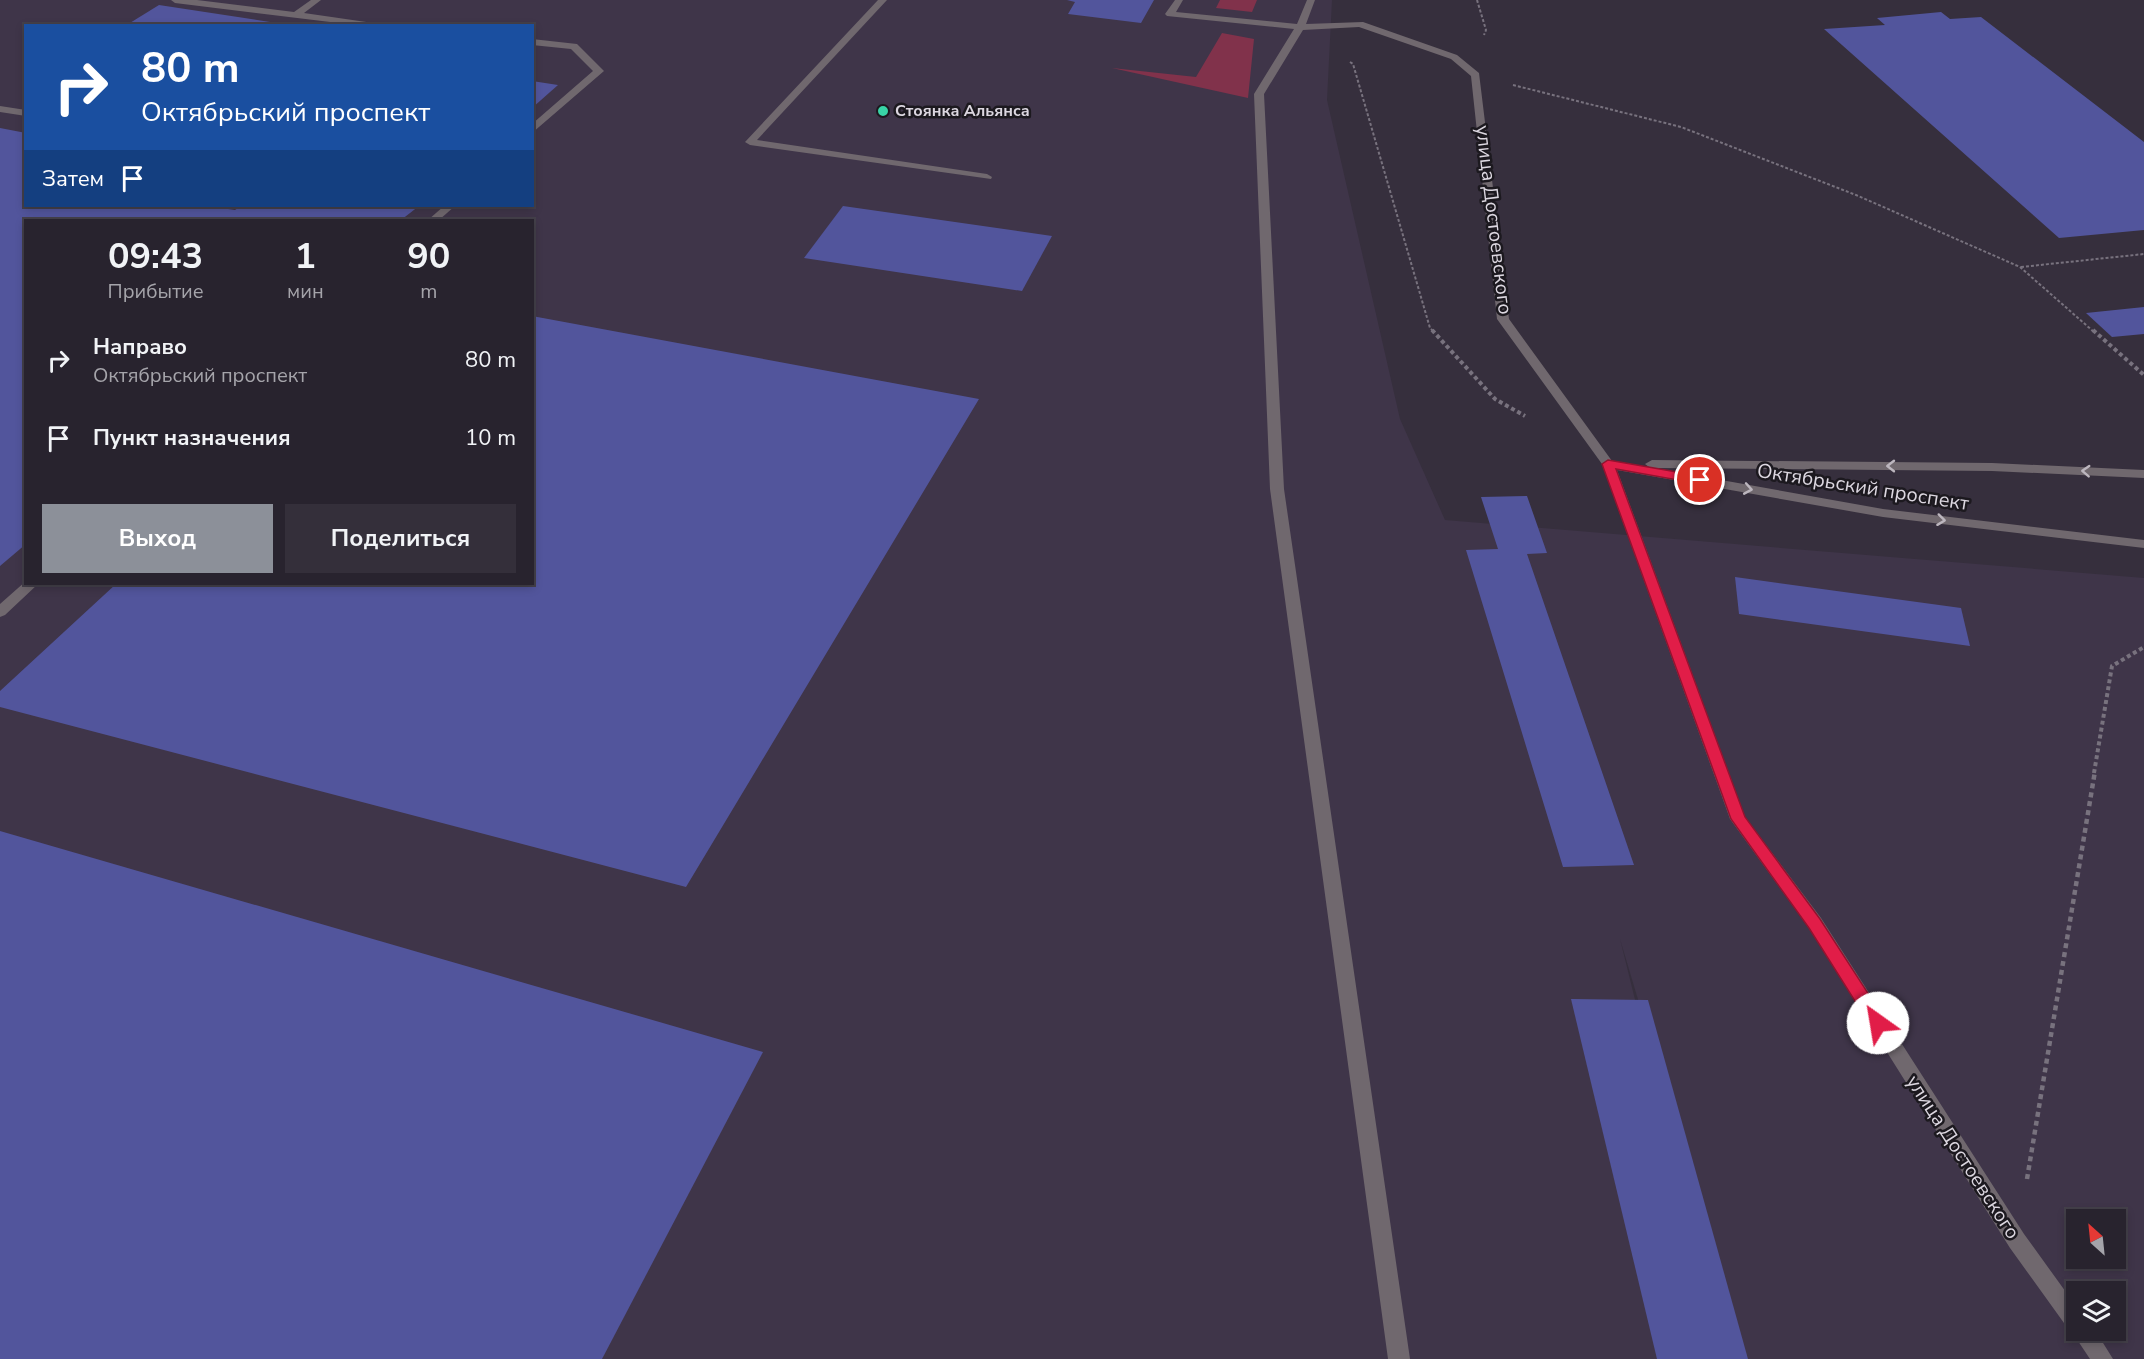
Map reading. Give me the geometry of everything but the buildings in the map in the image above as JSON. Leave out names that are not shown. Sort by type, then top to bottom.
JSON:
[{"type":"street","points":[[175,0],[374,24]]},
{"type":"street","points":[[296,14],[317,0]]},
{"type":"street","points":[[883,0],[750,142],[987,177]]},
{"type":"street","points":[[1179,0],[1170,14],[1300,27],[1360,24],[1454,57],[1476,75]]},
{"type":"street","points":[[1311,0],[1300,27],[1259,94],[1276,489],[1399,1359]]},
{"type":"street","points":[[534,42],[574,46],[599,70],[534,128]]},
{"type":"street","name":"улица Достоевского","points":[[1476,75],[1503,319],[1608,464],[1738,819],[1815,923],[2017,1241],[2066,1309]]},
{"type":"street","points":[[0,109],[24,113]]},
{"type":"street","points":[[434,219],[449,207]]},
{"type":"street","name":"Октябрьский проспект","points":[[1608,464],[1992,467],[2144,474]]},
{"type":"street","name":"Октябрьский проспект","points":[[1608,464],[1882,513],[2144,544]]},
{"type":"street","points":[[0,612],[31,585]]},
{"type":"street","points":[[2090,1341],[2102,1359]]},
{"type":"path","points":[[1300,27],[1353,64],[1430,328],[1495,399],[1526,417]]},
{"type":"path","points":[[1476,75],[1681,127],[1856,195],[2020,267],[2144,375]]},
{"type":"path","points":[[2020,267],[2144,254]]},
{"type":"path","points":[[2017,1241],[2112,666],[2144,647]]},
{"type":"shaded area","points":[[0,0],[1332,0],[1327,100],[1400,419],[1445,520],[2144,578],[2144,1359],[1745,1359],[1620,939],[1724,1359],[0,1359]]},
{"type":"shaded area","points":[[1220,0],[1257,0],[1252,12],[1216,8]]},
{"type":"shaded area","points":[[1222,33],[1254,39],[1248,98],[1112,68],[1196,77]]},
{"type":"place","name":"Стоянка Альянса","points":[[883,111]]},
{"type":"route","points":[[1700,480],[1608,464],[1738,819],[1815,923],[1878,1023]]}]
